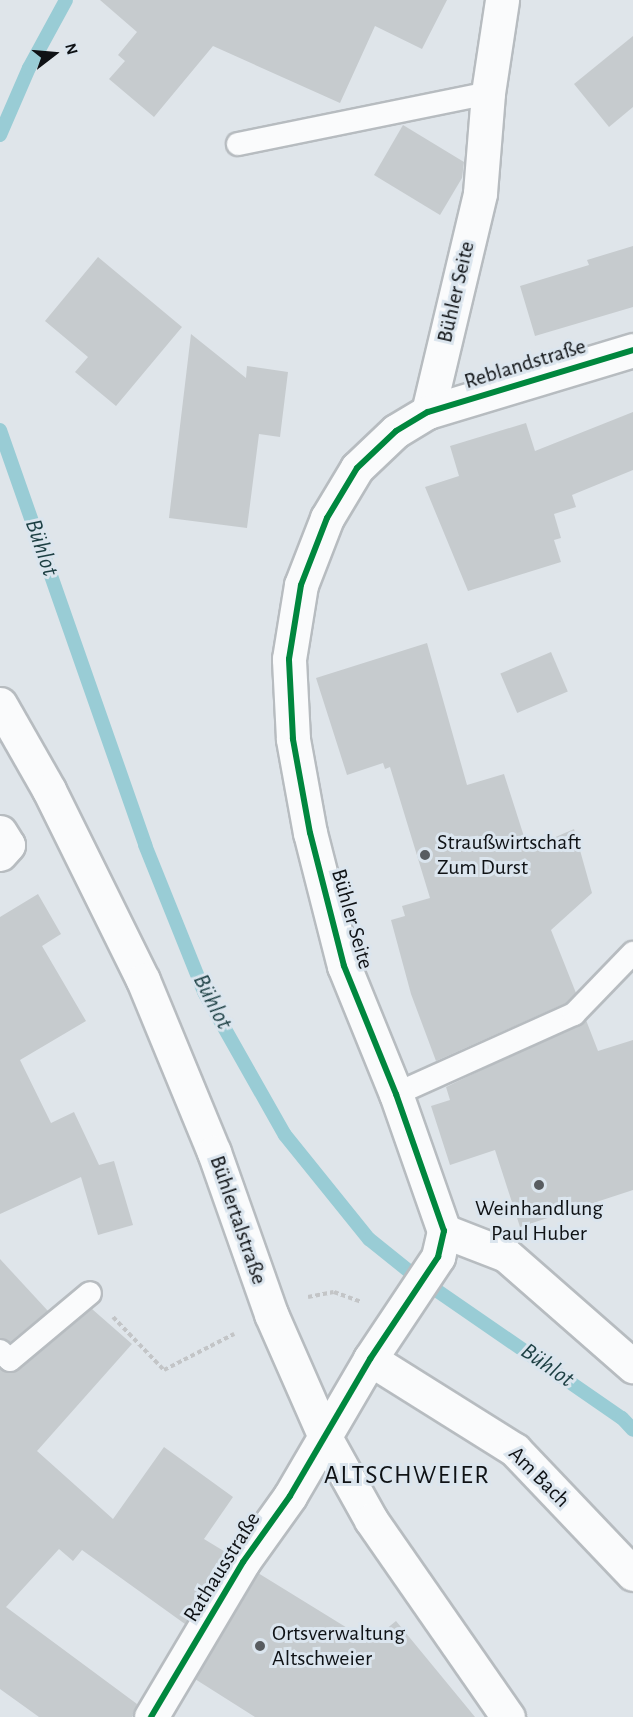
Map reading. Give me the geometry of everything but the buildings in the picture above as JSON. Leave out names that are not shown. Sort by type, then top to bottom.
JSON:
[{"type":"street","name":"Bühler Seite","points":[[441,1244],[396,1094],[344,966],[310,833],[293,739],[289,658],[301,585],[327,518],[357,468],[396,431],[428,412],[480,193],[488,93],[502,0]]},
{"type":"street","name":"Reblandstraße","points":[[428,412],[633,350]]},
{"type":"street","name":"Bühlertalstraße","points":[[0,704],[49,790],[143,980],[214,1152],[271,1314],[326,1438],[371,1520],[508,1717]]},
{"type":"street","points":[[0,832],[8,845],[0,854]]},
{"type":"street","points":[[326,1438],[370,1359],[441,1244],[506,1255],[633,1366]]},
{"type":"street","name":"Am Bach","points":[[370,1359],[515,1450],[633,1574]]},
{"type":"street","name":"Rathausstraße","points":[[151,1717],[243,1562],[326,1438]]},
{"type":"lane","points":[[238,144],[488,93]]},
{"type":"lane","points":[[396,1094],[574,1014],[633,953]]},
{"type":"lane","points":[[0,1350],[10,1360],[90,1293]]},
{"type":"waterway","name":"Bühlot","points":[[0,135],[29,68],[66,0]]},
{"type":"waterway","name":"Bühlot","points":[[0,430],[145,845],[204,992],[285,1135],[369,1239],[410,1272],[622,1418],[633,1430]]},
{"type":"cycle path","points":[[151,1717],[243,1562],[290,1496],[370,1359],[438,1257],[444,1231],[396,1094],[344,966],[310,833],[293,739],[289,659],[301,585],[327,518],[357,468],[396,431],[428,412],[633,350]]},
{"type":"place","name":"Straußwirtschaft Zum Durst","points":[[425,855]]},
{"type":"place","name":"Weinhandlung Paul Huber","points":[[539,1185]]},
{"type":"place","name":"Ortsverwaltung Altschweier","points":[[260,1646]]},
{"type":"district","name":"ALTSCHWEIER","points":[[407,1476]]}]
